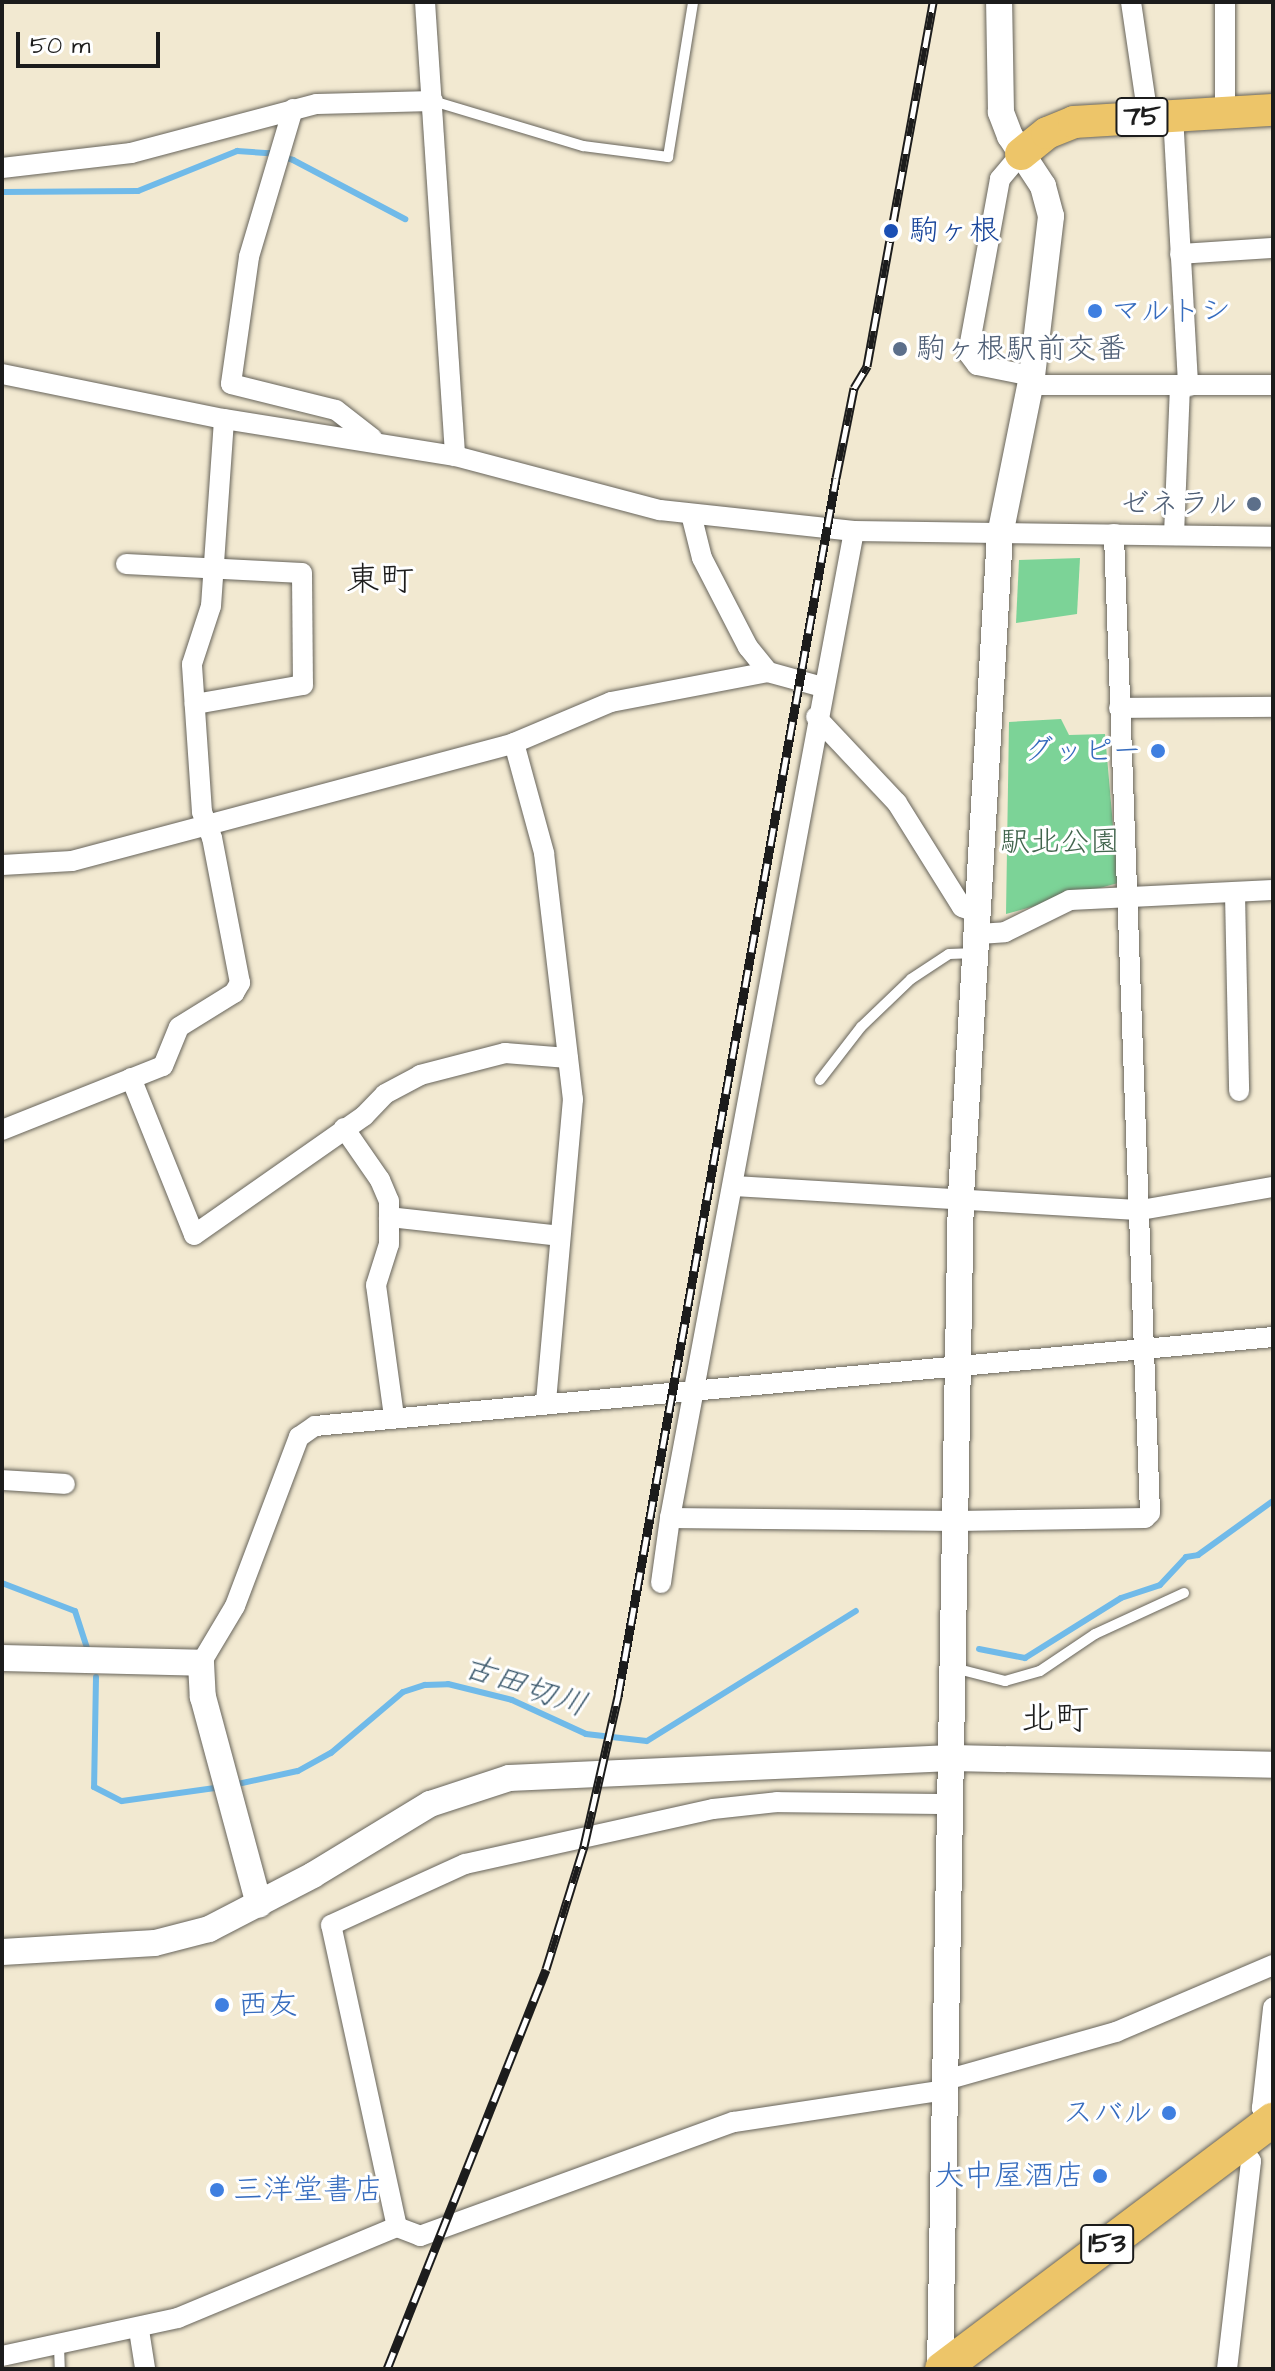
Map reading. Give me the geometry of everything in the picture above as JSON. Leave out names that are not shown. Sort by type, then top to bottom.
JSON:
[{"type":"highway","name":"153","points":[[941,2369],[1272,2121]]},
{"type":"main road","name":"75","points":[[1021,154],[1047,133],[1074,122],[1273,110]]},
{"type":"street","points":[[425,2],[455,456]]},
{"type":"street","points":[[941,2369],[961,1365],[961,1195],[979,934],[1000,535],[1031,381],[1051,216],[1043,186],[1021,154],[1001,112],[999,2]]},
{"type":"street","points":[[1131,2],[1161,116],[1180,254],[1184,387],[1174,535]]},
{"type":"street","points":[[1225,2],[1225,112]]},
{"type":"street","points":[[2,168],[131,153],[293,109],[433,101]]},
{"type":"street","points":[[293,109],[249,257],[231,384],[336,410],[375,441]]},
{"type":"street","points":[[1021,154],[1000,179],[968,353],[977,365],[1031,381],[1184,387],[1273,385]]},
{"type":"street","points":[[1180,254],[1273,248]]},
{"type":"street","points":[[2,374],[224,419],[455,456],[691,514],[854,531],[1273,537]]},
{"type":"street","points":[[2,1130],[163,1066],[179,1027],[234,993],[240,983],[209,825],[202,812],[192,664],[211,606],[224,419]]},
{"type":"street","points":[[691,514],[702,558],[735,624],[768,672]]},
{"type":"street","points":[[661,1583],[670,1518],[734,1186],[816,717],[854,531]]},
{"type":"street","points":[[670,1518],[957,1521],[1145,1518],[1150,1513],[1114,534]]},
{"type":"street","points":[[126,564],[302,573],[303,685],[195,704]]},
{"type":"street","points":[[2,865],[72,861],[209,825],[355,781],[514,743],[611,702],[768,672],[823,687]]},
{"type":"street","points":[[1119,708],[1273,707]]},
{"type":"street","points":[[816,717],[897,803],[979,934]]},
{"type":"street","points":[[514,743],[544,853],[568,1058],[572,1134],[546,1402]]},
{"type":"street","points":[[979,934],[1005,932],[1070,900],[1273,890]]},
{"type":"street","points":[[1235,894],[1239,1091]]},
{"type":"street","points":[[131,1078],[194,1235],[344,1128],[385,1094],[420,1075],[505,1053],[568,1058]]},
{"type":"street","points":[[344,1128],[380,1180],[389,1217],[389,1244],[376,1285],[394,1416]]},
{"type":"street","points":[[734,1186],[961,1195],[1141,1210],[1273,1187]]},
{"type":"street","points":[[389,1217],[560,1236]]},
{"type":"street","points":[[259,1905],[244,1860],[236,1807],[221,1751],[203,1697],[201,1663],[235,1606],[299,1437],[315,1426],[394,1416],[1273,1337]]},
{"type":"street","points":[[2,1480],[65,1484]]},
{"type":"street","points":[[2,1658],[201,1663]]},
{"type":"street","points":[[2,1952],[155,1943],[209,1929],[259,1905],[430,1804],[509,1778],[952,1758],[1273,1765]]},
{"type":"street","points":[[397,2227],[331,1925],[465,1864],[713,1809],[777,1802],[951,1804]]},
{"type":"street","points":[[2,2356],[139,2330],[397,2227],[420,2236],[734,2122],[945,2085],[1116,2032],[1273,1965]]},
{"type":"street","points":[[1272,2121],[1262,2108],[1273,2008]]},
{"type":"street","points":[[1227,2369],[1251,2161],[1240,2147]]},
{"type":"street","points":[[139,2330],[145,2369]]},
{"type":"lane","points":[[433,101],[583,146],[668,157],[693,2]]},
{"type":"lane","points":[[820,1080],[861,1027],[911,979],[979,934]]},
{"type":"lane","points":[[954,1668],[1005,1681],[1040,1671],[1095,1634],[1184,1593]]},
{"type":"lane","points":[[59,2346],[60,2369]]},
{"type":"green space","points":[[1080,558],[1077,614],[1016,623],[1019,560]]},
{"type":"green space","name":"駅北公園","points":[[1061,719],[1069,735],[1105,734],[1118,883],[1006,914],[1009,722]]},
{"type":"waterway","points":[[2,192],[138,191],[237,151],[269,153],[293,160],[405,219]]},
{"type":"waterway","name":"古田切川","points":[[979,1649],[1025,1658],[1121,1598],[1160,1585],[1186,1557],[1198,1555],[1273,1501]]},
{"type":"waterway","name":"古田切川","points":[[2,1583],[75,1611],[87,1647]]},
{"type":"waterway","name":"古田切川","points":[[233,1785],[298,1771],[331,1753],[403,1692],[425,1685],[448,1684],[512,1700],[586,1734],[647,1741],[856,1611]]},
{"type":"waterway","name":"古田切川","points":[[96,1677],[94,1787],[122,1801],[222,1787]]},
{"type":"railway","points":[[387,2369],[546,1969],[584,1846],[618,1696],[836,478],[854,388],[867,366],[933,2]]},
{"type":"place","name":"駒ヶ根","points":[[891,231]]},
{"type":"place","name":"マルトシ","points":[[1095,311]]},
{"type":"place","name":"駒ヶ根駅前交番","points":[[900,349]]},
{"type":"place","name":"ゼネラル","points":[[1254,504]]},
{"type":"place","name":"グッピー","points":[[1158,751]]},
{"type":"place","name":"西友","points":[[222,2005]]},
{"type":"place","name":"スバル","points":[[1169,2113]]},
{"type":"place","name":"大中屋酒店","points":[[1100,2176]]},
{"type":"place","name":"三洋堂書店","points":[[217,2190]]},
{"type":"district","name":"東町","points":[[380,581]]},
{"type":"district","name":"北町","points":[[1055,1720]]}]
